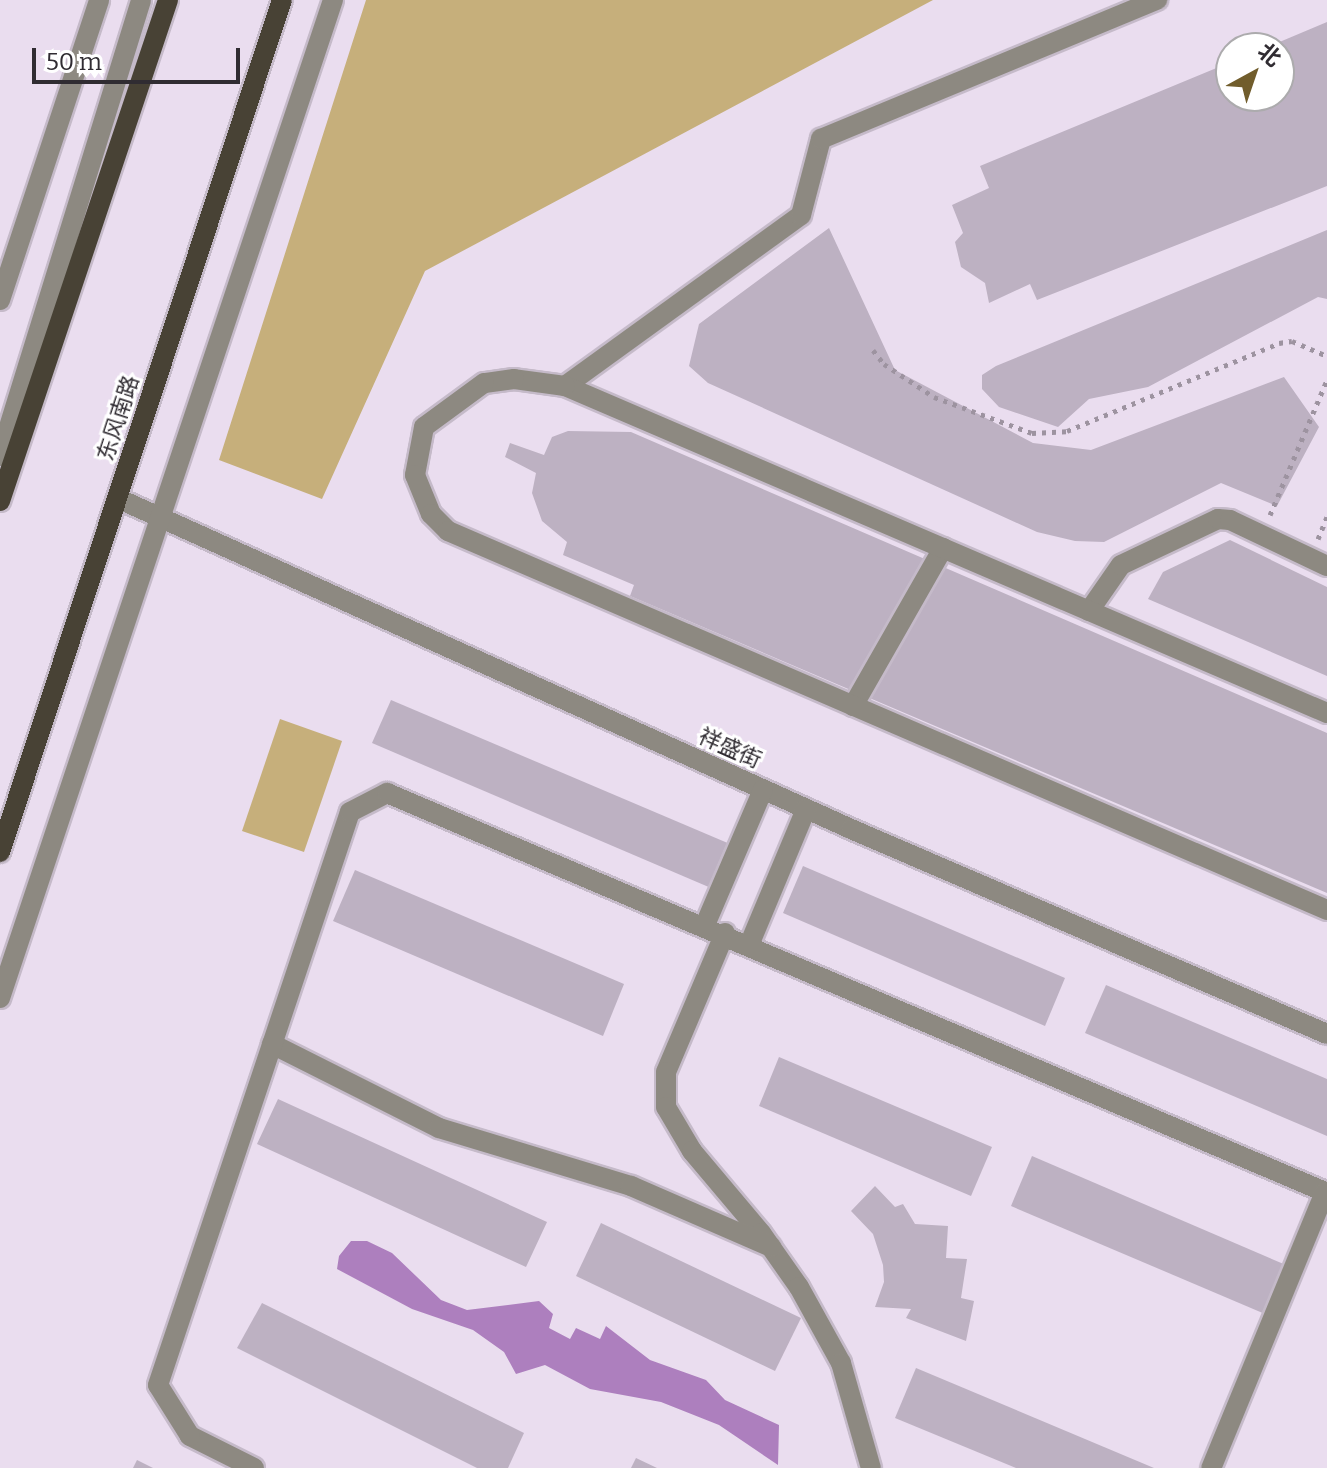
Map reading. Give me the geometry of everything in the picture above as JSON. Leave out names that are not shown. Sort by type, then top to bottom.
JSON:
[{"type":"main road","points":[[0,501],[168,0]]},
{"type":"main road","name":"东风南路","points":[[0,852],[282,0]]},
{"type":"street","points":[[0,300],[99,0]]},
{"type":"street","points":[[0,456],[141,0]]},
{"type":"street","points":[[0,998],[333,0]]},
{"type":"street","points":[[565,386],[801,215],[821,139],[1157,0]]},
{"type":"street","points":[[1327,713],[565,386],[514,379],[484,383],[424,427],[415,475],[431,514],[448,531],[1327,910]]},
{"type":"street","name":"祥盛街","points":[[117,498],[763,790],[1327,1034]]},
{"type":"street","points":[[1089,611],[1121,565],[1218,519],[1262,534],[1327,566]]},
{"type":"street","points":[[853,706],[943,548]]},
{"type":"street","points":[[705,925],[763,790]]},
{"type":"street","points":[[254,1468],[190,1436],[158,1385],[350,812],[387,793],[750,943],[1325,1192],[1211,1468]]},
{"type":"street","points":[[750,943],[806,809]]},
{"type":"street","points":[[725,933],[666,1072],[666,1107],[692,1151],[772,1248],[841,1363],[871,1468]]},
{"type":"street","points":[[272,1044],[439,1128],[631,1186],[772,1248]]},
{"type":"path","points":[[873,350],[884,364],[934,397],[1032,433],[1067,431],[1279,343],[1292,341],[1327,356]]},
{"type":"path","points":[[1262,534],[1327,380]]},
{"type":"shaded area","points":[[366,0],[933,0],[425,271],[322,499],[219,460]]},
{"type":"shaded area","points":[[280,719],[342,741],[304,852],[242,831]]},
{"type":"shaded area","points":[[351,1241],[367,1241],[392,1253],[441,1300],[467,1310],[539,1301],[553,1314],[549,1328],[570,1339],[576,1328],[600,1339],[606,1326],[650,1360],[706,1380],[725,1400],[779,1425],[778,1465],[719,1425],[661,1402],[590,1389],[545,1365],[516,1374],[504,1352],[473,1330],[412,1309],[337,1269],[339,1256]]},
{"type":"building","points":[[1327,22],[1327,186],[1037,300],[1030,284],[989,303],[985,283],[961,267],[955,242],[963,233],[952,205],[989,188],[980,166],[1215,69],[1215,112],[1295,112],[1295,35]]},
{"type":"building","points":[[829,228],[895,370],[1033,443],[1091,450],[1284,377],[1319,427],[1277,506],[1221,483],[1104,542],[1075,541],[1037,532],[708,383],[689,366],[699,324]]},
{"type":"building","points":[[1327,230],[1327,299],[1318,297],[1148,387],[1089,399],[1058,427],[999,407],[982,389],[982,375],[996,366]]},
{"type":"building","points":[[568,431],[631,432],[1327,733],[1327,893],[630,596],[634,585],[563,555],[567,542],[542,521],[532,493],[536,473],[505,457],[510,443],[544,455],[552,437]]},
{"type":"building","points":[[1230,540],[1327,587],[1327,676],[1148,599],[1163,572]]},
{"type":"building","points":[[391,700],[730,844],[711,888],[372,743]]},
{"type":"building","points":[[803,866],[1065,978],[1045,1026],[783,913]]},
{"type":"building","points":[[355,870],[624,984],[603,1036],[333,921]]},
{"type":"building","points":[[1106,985],[1327,1079],[1327,1136],[1085,1033]]},
{"type":"building","points":[[779,1057],[992,1147],[971,1196],[759,1106]]},
{"type":"building","points":[[278,1099],[547,1222],[526,1267],[257,1144]]},
{"type":"building","points":[[1032,1156],[1286,1265],[1265,1314],[1011,1206]]},
{"type":"building","points":[[875,1186],[895,1207],[903,1204],[915,1224],[948,1226],[946,1258],[967,1259],[961,1298],[974,1301],[966,1341],[906,1318],[911,1309],[875,1307],[884,1282],[883,1265],[873,1234],[851,1211]]},
{"type":"building","points":[[601,1223],[801,1318],[775,1371],[576,1276]]},
{"type":"building","points":[[262,1303],[524,1433],[508,1468],[477,1468],[237,1348]]},
{"type":"building","points":[[916,1368],[1154,1468],[1016,1468],[895,1418]]},
{"type":"building","points":[[636,1458],[657,1468],[631,1468]]},
{"type":"building","points":[[137,1460],[153,1468],[133,1468]]}]
